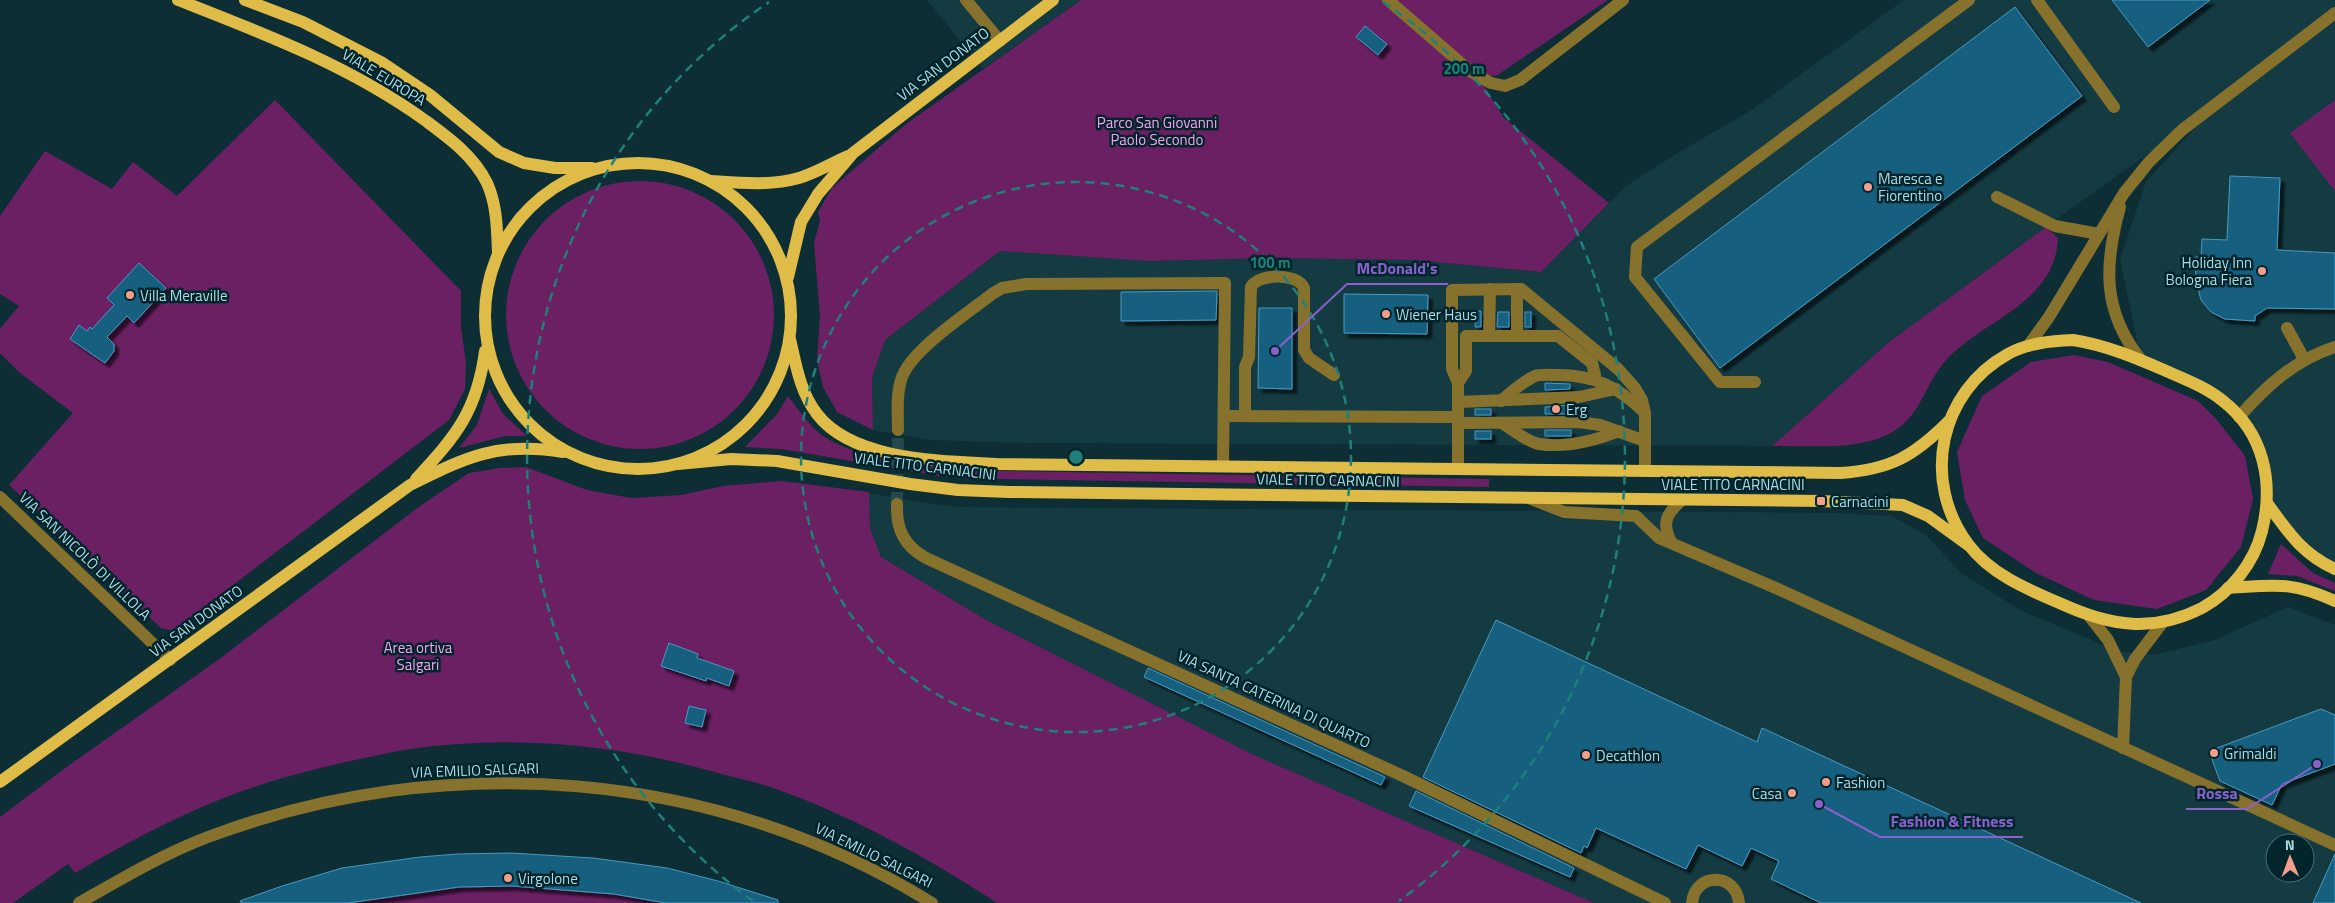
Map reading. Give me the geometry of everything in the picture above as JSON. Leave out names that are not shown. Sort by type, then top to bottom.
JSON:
[{"type":"main road","name":"VIALE EUROPA","points":[[178,0],[320,58],[368,83],[446,136],[470,158],[487,183],[495,211],[498,253]]},
{"type":"main road","name":"VIALE EUROPA","points":[[245,0],[303,22],[381,62],[430,95],[499,152],[524,163],[555,168],[599,168]]},
{"type":"main road","name":"VIA SAN DONATO","points":[[788,279],[801,222],[818,194],[852,154],[1053,0]]},
{"type":"main road","name":"VIA SAN DONATO","points":[[710,181],[751,184],[792,180],[852,154]]},
{"type":"main road","points":[[625,163],[656,164],[683,170],[710,181],[735,197],[753,215],[768,235],[788,279],[792,314],[790,339],[782,369],[769,396],[751,420],[727,441],[704,454],[678,464],[651,469],[621,468],[596,464],[570,454],[543,437],[522,417],[506,394],[492,367],[486,343],[484,310],[488,281],[498,253],[515,224],[536,201],[566,180],[599,168],[625,163]]},
{"type":"main road","name":"VIALE TITO CARNACINI","points":[[790,339],[804,392],[818,415],[837,433],[859,444],[894,454],[969,462],[1458,469],[1861,472],[1885,467],[1909,456],[1927,443],[1949,421]]},
{"type":"main road","points":[[2073,340],[2099,344],[2141,360],[2206,389],[2224,401],[2239,417],[2253,436],[2262,454],[2267,475],[2267,503],[2261,535],[2254,552],[2247,566],[2228,588],[2202,608],[2163,622],[2134,625],[2090,617],[2012,582],[1983,561],[1968,545],[1956,525],[1942,490],[1942,446],[1949,421],[1970,387],[1983,372],[2010,353],[2028,346],[2051,341],[2073,340]]},
{"type":"main road","name":"VIA SAN DONATO","points":[[0,782],[410,485],[446,447],[462,426],[474,401],[482,373],[486,343]]},
{"type":"main road","name":"VIA SAN DONATO","points":[[410,485],[460,461],[487,452],[515,448],[541,449],[570,454]]},
{"type":"main road","name":"VIALE TITO CARNACINI","points":[[678,464],[731,459],[777,462],[910,484],[958,490],[1009,492],[1821,501],[1903,505],[1928,516],[1968,545]]},
{"type":"main road","points":[[2267,503],[2300,547],[2318,561],[2335,569]]},
{"type":"main road","points":[[2228,588],[2288,585],[2308,589],[2335,601]]},
{"type":"street","points":[[966,0],[1000,41]]},
{"type":"street","points":[[1388,0],[1470,71],[1490,84],[1505,86],[1520,80],[1623,0]]},
{"type":"street","points":[[1755,382],[1720,382],[1635,277],[1637,248],[1969,0]]},
{"type":"street","points":[[2038,0],[2114,107]]},
{"type":"street","points":[[2028,346],[2049,317],[2124,193],[2150,162],[2182,130],[2335,13]]},
{"type":"street","points":[[2124,193],[2110,252],[2108,280],[2111,303],[2120,329],[2141,360]]},
{"type":"street","points":[[1998,197],[2055,226],[2098,234]]},
{"type":"street","points":[[1245,416],[1245,367],[1249,357],[1251,287],[1254,281],[1261,278],[1292,278],[1302,284],[1304,288],[1304,350],[1309,358],[1334,374]]},
{"type":"street","points":[[898,430],[898,390],[901,378],[912,360],[992,294],[1014,285],[1225,283],[1223,466]]},
{"type":"street","points":[[1489,336],[1490,289]]},
{"type":"street","points":[[1517,289],[1517,336]]},
{"type":"street","points":[[1458,469],[1458,383],[1452,369],[1452,290],[1520,289],[1618,369],[1635,388],[1642,400],[1645,413],[1645,471]]},
{"type":"street","points":[[2287,328],[2304,359]]},
{"type":"street","points":[[1458,383],[1466,371],[1466,336],[1558,336],[1592,363],[1595,369],[1594,375],[1591,378]]},
{"type":"street","points":[[2239,417],[2258,395],[2288,370],[2304,359],[2335,347]]},
{"type":"street","points":[[1501,401],[1517,387],[1536,376],[1577,375],[1591,378],[1616,390],[1645,413]]},
{"type":"street","points":[[1458,402],[1579,397],[1616,390]]},
{"type":"street","points":[[1224,416],[1578,422],[1600,425],[1645,441]]},
{"type":"street","points":[[1502,422],[1537,444],[1578,443],[1599,440],[1619,431]]},
{"type":"street","name":"VIA SAN NICOLÒ DI VILLOLA","points":[[0,496],[170,660]]},
{"type":"street","points":[[1531,499],[1564,512],[1636,516],[1659,538],[2335,845]]},
{"type":"street","points":[[1671,542],[1666,533],[1665,524],[1670,510],[1682,500]]},
{"type":"street","name":"VIA SANTA CATERINA DI QUARTO","points":[[897,504],[901,534],[914,552],[1403,776],[1665,903]]},
{"type":"street","points":[[2090,617],[2108,640],[2126,677]]},
{"type":"street","points":[[2123,748],[2126,677],[2135,659],[2163,622]]},
{"type":"street","name":"VIA EMILIO SALGARI","points":[[79,903],[162,858],[207,837],[260,820],[348,798],[445,785],[508,782],[561,784],[613,789],[664,797],[716,809],[804,838],[884,876],[932,903]]},
{"type":"street","points":[[1692,903],[1692,896],[1701,884],[1715,879],[1722,880],[1734,888],[1739,903]]},
{"type":"shaded area","points":[[927,0],[1081,0],[983,69]]},
{"type":"shaded area","points":[[1904,0],[2335,0],[2335,569],[2318,561],[2267,503],[2267,475],[2239,417],[2191,383],[2141,360],[2120,259],[2146,182],[2213,108],[2069,210],[1889,342],[1772,446],[1029,443],[930,440],[873,430],[872,378],[885,340],[1000,251],[1149,261],[1273,258],[1414,260],[1541,272],[1626,186],[1750,111]]},
{"type":"shaded area","points":[[869,493],[958,507],[1835,513],[1892,516],[1926,535],[1961,573],[2022,611],[2118,651],[2154,655],[2215,640],[2288,607],[2335,625],[2335,903],[1594,903],[1256,756],[988,621],[881,557],[870,528]]},
{"type":"green space","name":"Parco San Giovanni Paolo Secondo","points":[[1081,0],[1608,0],[1496,76],[1477,74],[1503,117],[1609,203],[1541,272],[1414,260],[1273,258],[1149,261],[1000,251],[885,340],[872,378],[873,430],[837,412],[823,387],[817,360],[820,316],[814,243],[820,221],[818,212],[832,188],[906,124]]},
{"type":"green space","points":[[275,100],[461,291],[461,327],[466,363],[465,389],[449,420],[173,631],[161,628],[9,485],[73,413],[20,373],[0,353],[0,329],[19,306],[0,294],[0,216],[45,151],[112,189],[133,162],[177,196]]},
{"type":"green space","points":[[2335,100],[2335,191],[2290,133]]},
{"type":"green space","points":[[640,181],[666,184],[691,191],[714,204],[735,220],[751,241],[764,264],[771,289],[774,315],[771,341],[764,366],[751,389],[735,410],[714,426],[691,439],[666,446],[640,449],[614,446],[589,439],[566,426],[545,410],[529,389],[516,366],[509,341],[506,315],[509,289],[516,264],[529,241],[545,220],[566,204],[589,191],[614,184]]},
{"type":"green space","points":[[2046,227],[2058,238],[2054,260],[2045,278],[2033,293],[2017,307],[1965,343],[1950,356],[1934,376],[1916,409],[1899,428],[1874,440],[1860,443],[1831,446],[1772,446],[1889,342]]},
{"type":"green space","points":[[2074,355],[2108,362],[2198,401],[2217,420],[2245,456],[2253,499],[2241,547],[2206,590],[2157,609],[2094,600],[2036,573],[1983,538],[1965,500],[1957,452],[1982,396],[2031,362]]},
{"type":"green space","points":[[489,389],[503,414],[527,436],[505,436],[459,448],[477,425]]},
{"type":"green space","points":[[788,396],[810,424],[826,438],[865,455],[930,467],[995,471],[1489,479],[1489,487],[996,479],[939,476],[781,449],[745,447],[777,414]]},
{"type":"green space","name":"Area ortiva Salgari","points":[[526,467],[587,490],[631,498],[681,495],[723,486],[781,481],[869,492],[870,528],[881,557],[988,621],[1256,756],[1594,903],[997,903],[945,870],[864,826],[808,801],[765,785],[684,764],[606,749],[567,745],[488,742],[391,752],[309,771],[252,788],[167,823],[75,873],[68,864],[13,903],[0,903],[0,817],[68,766],[218,660],[420,506],[469,473],[500,468]]},
{"type":"green space","points":[[2281,544],[2313,573],[2335,583],[2335,591],[2297,576],[2268,574]]},
{"type":"green space","points":[[512,886],[614,894],[666,903],[348,903],[459,887]]},
{"type":"building","points":[[2112,0],[2210,0],[2148,47]]},
{"type":"building","name":"Maresca e Fiorentino","points":[[2015,7],[2082,96],[1720,368],[1654,279]]},
{"type":"building","points":[[1365,26],[1387,44],[1378,55],[1356,37]]},
{"type":"building","points":[[2230,176],[2280,178],[2277,250],[2335,253],[2335,309],[2267,308],[2255,316],[2255,321],[2225,319],[2211,312],[2201,300],[2196,281],[2195,257],[2201,257],[2202,239],[2227,240]]},
{"type":"building","points":[[139,263],[166,288],[134,323],[127,316],[107,337],[114,344],[114,351],[105,363],[70,339],[79,325],[87,331],[90,327],[92,329],[114,305],[107,298]]},
{"type":"building","points":[[1217,291],[1216,320],[1121,321],[1121,292]]},
{"type":"building","name":"Wiener Haus","points":[[1344,294],[1428,295],[1427,334],[1344,333]]},
{"type":"building","points":[[1259,308],[1292,308],[1292,389],[1258,388]]},
{"type":"building","points":[[1476,311],[1481,311],[1481,327],[1475,327]]},
{"type":"building","points":[[1498,312],[1509,312],[1509,327],[1497,327]]},
{"type":"building","points":[[1525,312],[1531,312],[1531,327],[1525,327]]},
{"type":"building","points":[[1545,383],[1570,384],[1570,389],[1545,390]]},
{"type":"building","points":[[1570,405],[1570,414],[1545,414],[1545,407]]},
{"type":"building","points":[[1475,409],[1491,409],[1491,415],[1475,415]]},
{"type":"building","points":[[1545,430],[1571,430],[1571,436],[1545,436]]},
{"type":"building","points":[[1475,431],[1491,431],[1491,439],[1475,439]]},
{"type":"building","points":[[1496,620],[1757,742],[1762,728],[2141,903],[1821,903],[1771,879],[1779,861],[1751,848],[1742,866],[1698,845],[1686,869],[1596,828],[1587,848],[1584,846],[1581,853],[1423,777]]},
{"type":"building","points":[[669,643],[698,654],[697,658],[734,671],[729,686],[707,678],[706,681],[661,666]]},
{"type":"building","points":[[1148,668],[1385,777],[1381,785],[1144,677]]},
{"type":"building","points":[[689,706],[706,710],[702,727],[685,723]]},
{"type":"building","points":[[2321,709],[2335,715],[2335,764],[2282,784],[2272,805],[2220,781],[2209,751]]},
{"type":"building","points":[[1416,791],[1574,868],[1570,877],[1409,806]]},
{"type":"building","name":"Virgolone","points":[[511,853],[593,858],[667,868],[718,881],[778,900],[778,903],[666,903],[614,894],[512,886],[459,887],[348,903],[241,903],[240,901],[342,868],[420,857]]},
{"type":"building","points":[[2335,854],[2335,903],[2313,903]]},
{"type":"tunnel","points":[[897,504],[898,430]]},
{"type":"place","name":"Maresca e Fiorentino","points":[[1868,187]]},
{"type":"place","name":"Holiday Inn Bologna Fiera","points":[[2262,271]]},
{"type":"place","name":"Villa Meraville","points":[[130,295]]},
{"type":"place","name":"Wiener Haus","points":[[1386,314]]},
{"type":"place","name":"McDonald's","points":[[1275,351]]},
{"type":"place","name":"Erg","points":[[1556,409]]},
{"type":"place","name":"Carnacini","points":[[1821,501]]},
{"type":"place","name":"Grimaldi","points":[[2214,753]]},
{"type":"place","name":"Decathlon","points":[[1586,755]]},
{"type":"place","name":"Rossa","points":[[2317,764]]},
{"type":"place","name":"Fashion","points":[[1826,782]]},
{"type":"place","name":"Casa","points":[[1792,793]]},
{"type":"place","name":"Fashion & Fitness","points":[[1819,804]]},
{"type":"place","name":"Virgolone","points":[[508,878]]}]
